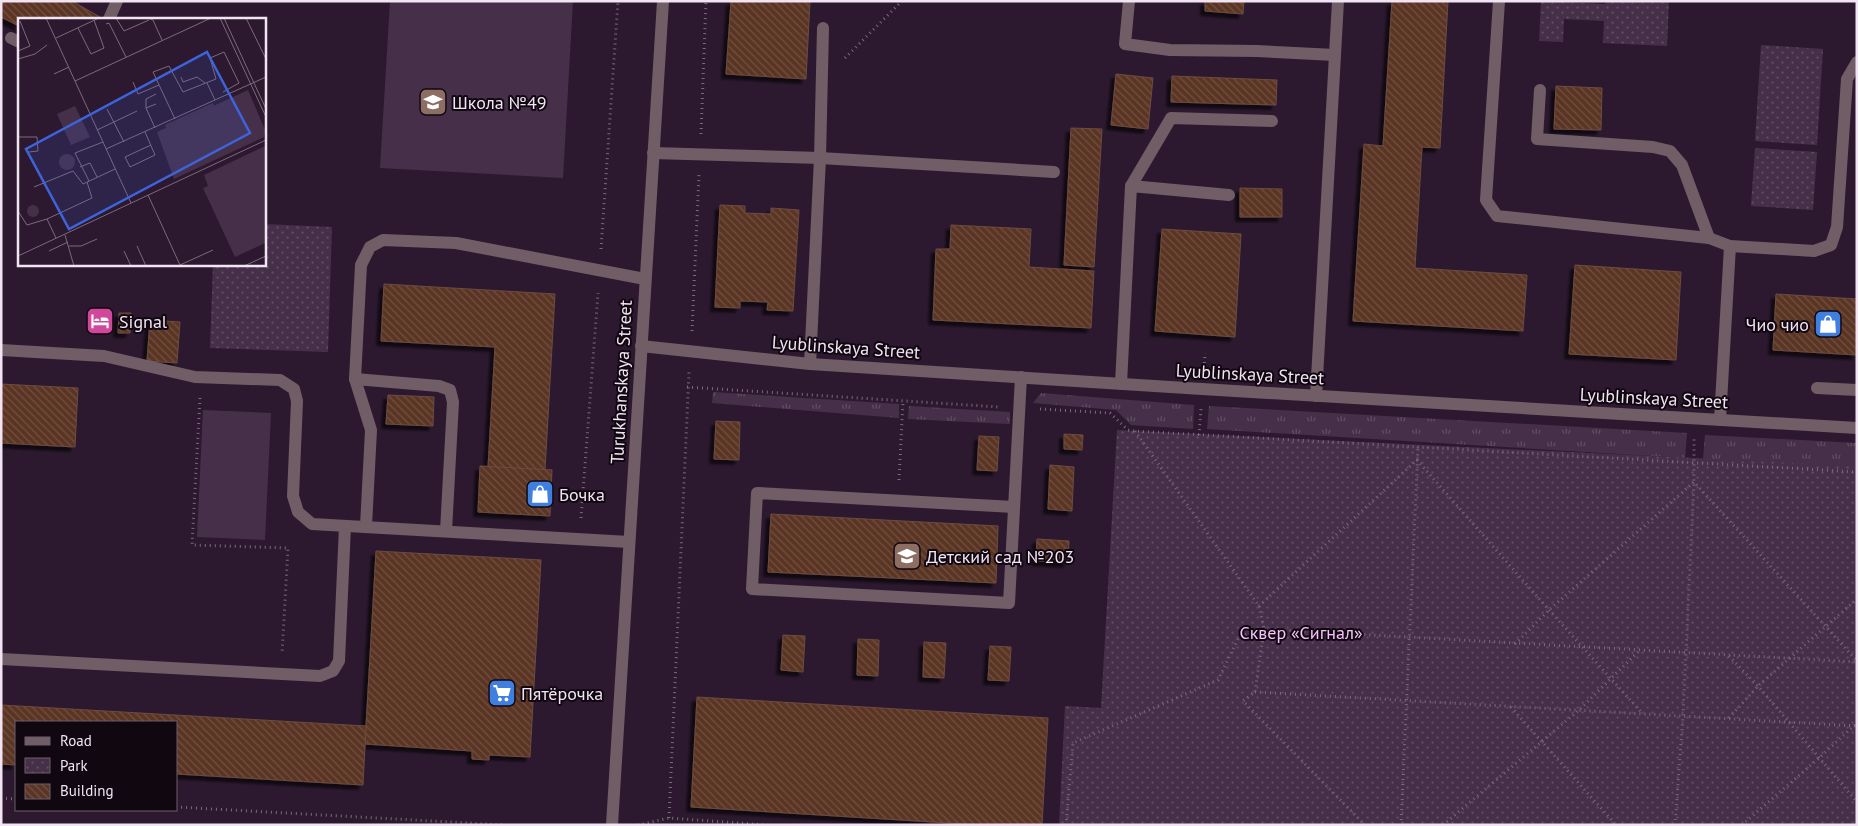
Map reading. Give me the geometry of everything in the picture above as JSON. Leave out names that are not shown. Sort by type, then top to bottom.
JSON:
[{"type":"street","points":[[109,18],[116,1]]},
{"type":"street","name":"Turukhanskaya Street","points":[[612,825],[663,1]]},
{"type":"street","points":[[1129,1],[1125,44],[1170,50],[1257,51],[1335,56]]},
{"type":"street","points":[[1316,396],[1338,1]]},
{"type":"street","points":[[1499,1],[1486,200],[1497,216],[1710,238],[1730,246],[1814,251],[1831,245],[1837,227],[1847,79],[1857,62]]},
{"type":"street","points":[[810,364],[820,158],[822,28]]},
{"type":"street","points":[[1540,90],[1537,139],[1653,147],[1670,151],[1682,165],[1710,238]]},
{"type":"street","points":[[1121,384],[1131,186],[1171,118],[1272,121]]},
{"type":"street","points":[[653,154],[820,158],[1054,172]]},
{"type":"street","points":[[1131,186],[1229,195]]},
{"type":"street","points":[[366,526],[371,430],[355,379],[361,265],[370,247],[383,240],[456,243],[645,279]]},
{"type":"street","points":[[1720,420],[1730,246]]},
{"type":"street","name":"Lyublinskaya Street","points":[[641,346],[810,364],[1857,428]]},
{"type":"street","points":[[1,350],[104,356],[200,378],[280,380],[294,389],[297,400],[293,496],[298,512],[312,524],[446,530],[629,542]]},
{"type":"street","points":[[1014,507],[757,493],[752,589],[1009,603],[1021,377]]},
{"type":"street","points":[[355,379],[439,386],[450,390],[453,402],[446,530]]},
{"type":"street","points":[[1818,388],[1857,390]]},
{"type":"street","points":[[1,659],[320,676],[333,671],[339,661],[345,526]]},
{"type":"path","points":[[669,818],[688,388],[692,351],[706,1]]},
{"type":"path","points":[[821,82],[902,1]]},
{"type":"path","points":[[200,378],[192,545],[288,548],[280,673]]},
{"type":"path","points":[[688,388],[1110,413],[1128,430],[1135,431],[1857,472]]},
{"type":"path","points":[[898,501],[903,401]]},
{"type":"path","points":[[1675,825],[1683,716],[1694,482],[1695,418]]},
{"type":"path","points":[[1135,431],[1259,606],[1264,630],[1255,692]]},
{"type":"path","points":[[1401,825],[1418,448]]},
{"type":"path","points":[[1259,606],[1417,460]]},
{"type":"path","points":[[1417,460],[1548,610],[1643,714]]},
{"type":"path","points":[[1515,644],[1548,610],[1694,482]]},
{"type":"path","points":[[1694,482],[1857,661]]},
{"type":"path","points":[[1728,718],[1758,686],[1857,599]]},
{"type":"path","points":[[1066,825],[1073,744],[1218,680],[1239,637],[1264,630],[1790,659],[1857,661]]},
{"type":"path","points":[[1443,825],[1579,710],[1640,650]]},
{"type":"path","points":[[1728,655],[1758,686],[1818,759],[1857,802]]},
{"type":"path","points":[[1365,825],[1243,701],[1255,692],[1856,725]]},
{"type":"path","points":[[1510,706],[1616,825]]},
{"type":"path","points":[[1742,825],[1856,725]]},
{"type":"path","points":[[1,798],[15,799]]},
{"type":"path","points":[[178,807],[505,825]]},
{"type":"path","points":[[638,825],[669,818],[767,825]]},
{"type":"green space","points":[[390,1],[573,1],[563,178],[380,168]]},
{"type":"green space","points":[[1541,1],[1605,4],[1606,1],[1669,1],[1667,46],[1603,43],[1604,21],[1564,19],[1563,42],[1539,41]]},
{"type":"green space","points":[[1761,45],[1823,49],[1817,145],[1755,141]]},
{"type":"green space","points":[[1755,148],[1817,152],[1813,210],[1751,206]]},
{"type":"green space","points":[[265,224],[332,227],[328,352],[210,348],[213,265],[265,265]]},
{"type":"green space","points":[[713,392],[899,404],[899,418],[712,403]]},
{"type":"green space","points":[[1041,393],[1194,405],[1193,429],[1131,425],[1116,410],[1033,403]]},
{"type":"green space","points":[[909,406],[1010,412],[1010,424],[908,419]]},
{"type":"green space","points":[[1209,406],[1687,433],[1685,458],[1207,429]]},
{"type":"green space","points":[[203,410],[271,413],[265,540],[197,537]]},
{"type":"green space","name":"Сквер «Сигнал»","points":[[1117,430],[1857,466],[1857,825],[1059,825],[1065,706],[1101,708]]},
{"type":"green space","points":[[1705,435],[1857,443],[1857,468],[1703,459]]},
{"type":"building","points":[[1,1],[72,1],[100,17],[18,18],[18,26],[1,17]]},
{"type":"building","points":[[731,1],[810,1],[806,79],[726,74]]},
{"type":"building","points":[[1205,1],[1244,1],[1243,14],[1205,11]]},
{"type":"building","points":[[1392,1],[1448,1],[1440,148],[1422,147],[1415,268],[1527,275],[1523,331],[1353,321],[1364,144],[1383,146]]},
{"type":"building","points":[[1116,74],[1153,78],[1148,129],[1111,125]]},
{"type":"building","points":[[1172,76],[1277,80],[1276,105],[1171,102]]},
{"type":"building","points":[[1556,86],[1602,88],[1601,130],[1554,129]]},
{"type":"building","points":[[1071,128],[1102,129],[1094,267],[1064,265]]},
{"type":"building","points":[[1240,188],[1282,189],[1282,217],[1240,217]]},
{"type":"building","points":[[720,205],[745,206],[745,213],[771,214],[771,208],[799,210],[793,311],[767,310],[768,302],[740,301],[740,308],[715,307]]},
{"type":"building","points":[[951,225],[1031,229],[1029,267],[1094,271],[1091,328],[933,320],[936,249],[950,249]]},
{"type":"building","points":[[1162,229],[1241,234],[1235,337],[1155,331]]},
{"type":"building","points":[[1575,265],[1681,272],[1676,360],[1569,354]]},
{"type":"building","points":[[384,284],[555,294],[545,470],[488,467],[495,347],[381,341]]},
{"type":"building","points":[[1776,294],[1857,299],[1857,355],[1773,350]]},
{"type":"building","points":[[119,313],[131,313],[130,333],[118,333]]},
{"type":"building","points":[[150,320],[180,322],[177,363],[147,361]]},
{"type":"building","points":[[1,384],[78,388],[75,447],[1,443]]},
{"type":"building","points":[[388,395],[434,397],[433,426],[386,424]]},
{"type":"building","points":[[716,421],[740,422],[739,460],[714,459]]},
{"type":"building","points":[[1064,434],[1083,435],[1082,450],[1064,449]]},
{"type":"building","points":[[979,436],[999,437],[997,471],[977,470]]},
{"type":"building","points":[[1050,465],[1074,467],[1072,511],[1048,509]]},
{"type":"building","points":[[480,466],[552,470],[550,516],[478,512]]},
{"type":"building","points":[[771,514],[998,526],[996,583],[768,572]]},
{"type":"building","points":[[1037,539],[1069,541],[1068,563],[1036,561]]},
{"type":"building","points":[[376,551],[541,560],[530,757],[489,755],[489,760],[472,759],[472,751],[365,744]]},
{"type":"building","points":[[783,635],[805,636],[803,672],[781,670]]},
{"type":"building","points":[[858,639],[879,640],[878,676],[857,675]]},
{"type":"building","points":[[924,642],[946,643],[944,678],[923,677]]},
{"type":"building","points":[[990,646],[1011,647],[1009,681],[988,680]]},
{"type":"building","points":[[697,697],[1048,718],[1042,825],[981,825],[691,807]]},
{"type":"building","points":[[1,705],[366,726],[363,785],[178,774],[178,721],[15,721],[15,765],[1,764]]},
{"type":"place","name":"Школа №49","points":[[433,102]]},
{"type":"place","name":"Signal","points":[[100,321]]},
{"type":"place","name":"Чио чио","points":[[1828,324]]},
{"type":"place","name":"Бочка","points":[[540,494]]},
{"type":"place","name":"Детский сад №203","points":[[907,556]]},
{"type":"place","name":"Пятёрочка","points":[[502,693]]}]
